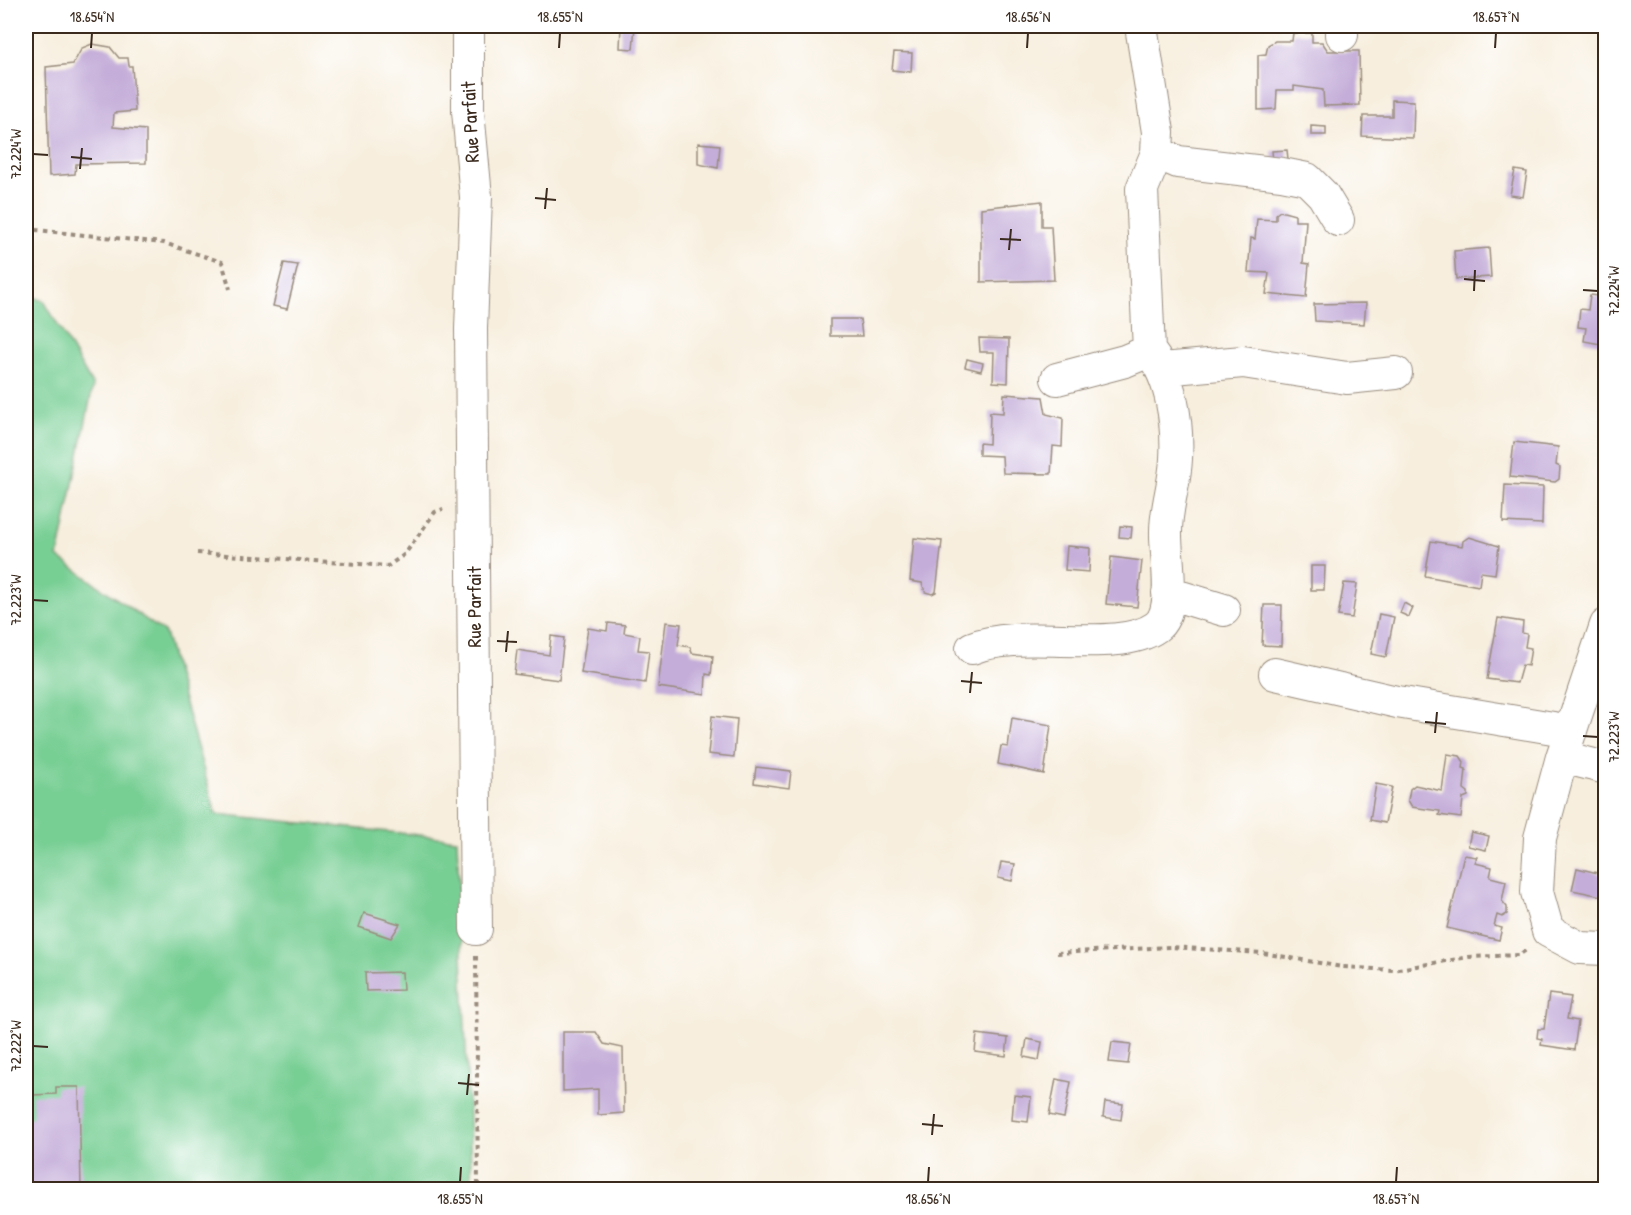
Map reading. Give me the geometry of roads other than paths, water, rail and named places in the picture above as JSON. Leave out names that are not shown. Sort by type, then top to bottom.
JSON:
[{"type":"street","name":"Rue Parfait","points":[[468,26],[468,111],[476,197],[471,329],[476,929]]},
{"type":"street","points":[[972,648],[1025,638],[1102,640],[1133,636],[1155,628],[1166,617],[1168,593],[1166,530],[1176,459],[1175,422],[1155,360],[1142,189],[1157,153],[1158,132],[1141,26]]},
{"type":"street","points":[[1157,153],[1178,162],[1307,179],[1323,195],[1338,220]]},
{"type":"street","points":[[1057,379],[1125,361],[1155,360],[1243,362],[1347,378],[1396,373]]},
{"type":"street","points":[[1168,593],[1224,610]]},
{"type":"street","points":[[1605,625],[1540,838],[1537,892],[1548,931],[1580,948],[1605,949]]},
{"type":"street","points":[[1275,674],[1567,744],[1605,768]]}]
